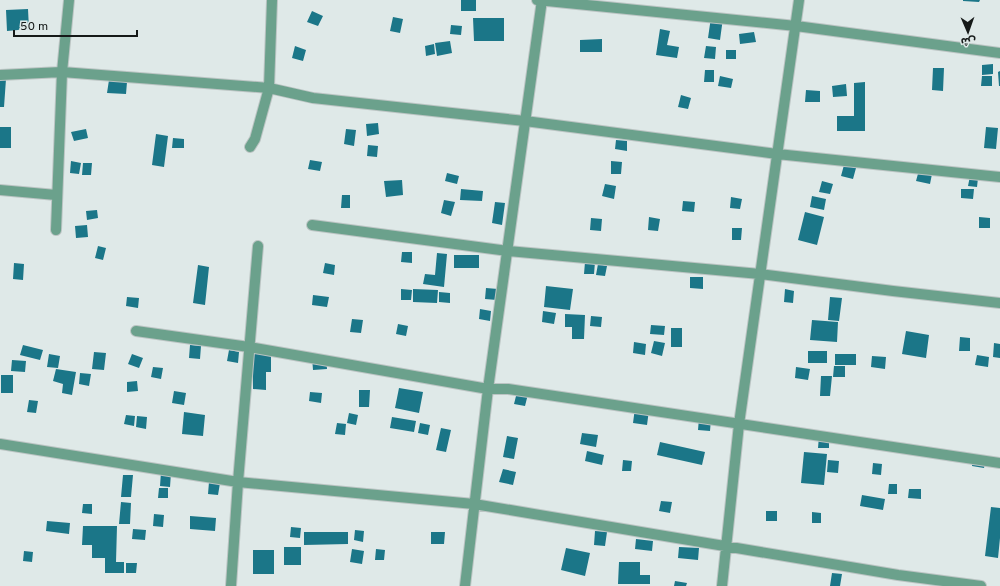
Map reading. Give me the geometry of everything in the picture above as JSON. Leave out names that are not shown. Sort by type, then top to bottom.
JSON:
[{"type":"street","points":[[56,230],[56,195],[62,72],[69,0]]},
{"type":"street","points":[[250,147],[255,139],[268,88],[272,0]]},
{"type":"street","points":[[465,586],[488,389],[508,251],[540,0],[796,26],[1000,54]]},
{"type":"street","points":[[722,586],[739,424],[799,0]]},
{"type":"street","points":[[0,75],[62,72],[268,88],[313,98],[525,121],[777,154],[1000,177]]},
{"type":"street","points":[[0,190],[56,195]]},
{"type":"street","points":[[312,225],[508,251],[760,274],[1000,303]]},
{"type":"street","points":[[231,586],[238,482],[258,246]]},
{"type":"street","points":[[136,331],[249,347],[488,389],[508,389],[1000,463]]},
{"type":"street","points":[[0,444],[238,482],[474,504],[898,575],[981,586]]},
{"type":"building","points":[[461,0],[476,0],[476,11],[461,11]]},
{"type":"building","points":[[963,0],[980,0],[979,2]]},
{"type":"building","points":[[28,9],[29,29],[7,31],[6,10]]},
{"type":"building","points":[[312,11],[323,16],[318,26],[307,22]]},
{"type":"building","points":[[393,17],[403,19],[400,33],[390,31]]},
{"type":"building","points":[[711,17],[723,18],[720,40],[708,38]]},
{"type":"building","points":[[473,18],[504,18],[504,41],[474,41]]},
{"type":"building","points":[[451,25],[462,26],[461,35],[450,34]]},
{"type":"building","points":[[660,29],[670,31],[667,45],[679,47],[677,58],[656,55]]},
{"type":"building","points":[[754,32],[756,42],[740,44],[739,34]]},
{"type":"building","points":[[602,39],[602,52],[580,52],[580,40]]},
{"type":"building","points":[[450,41],[452,53],[437,56],[435,43]]},
{"type":"building","points":[[434,44],[435,54],[426,56],[425,46]]},
{"type":"building","points":[[295,46],[306,50],[303,61],[292,58]]},
{"type":"building","points":[[706,46],[716,47],[715,59],[704,58]]},
{"type":"building","points":[[726,50],[736,50],[736,59],[726,59]]},
{"type":"building","points":[[993,64],[993,74],[982,75],[982,65]]},
{"type":"building","points":[[933,68],[944,68],[943,91],[932,90]]},
{"type":"building","points":[[705,70],[714,70],[714,82],[704,82]]},
{"type":"building","points":[[1000,71],[1000,86],[999,86],[998,72]]},
{"type":"building","points":[[720,76],[733,79],[731,88],[718,86]]},
{"type":"building","points":[[982,76],[992,76],[992,86],[981,86]]},
{"type":"building","points":[[0,78],[6,79],[4,107],[0,107]]},
{"type":"building","points":[[109,80],[127,82],[126,94],[107,93]]},
{"type":"building","points":[[865,82],[865,131],[837,131],[837,116],[854,116],[854,83]]},
{"type":"building","points":[[846,84],[847,96],[833,97],[832,86]]},
{"type":"building","points":[[806,90],[820,91],[820,102],[805,102]]},
{"type":"building","points":[[681,95],[691,98],[688,109],[678,107]]},
{"type":"building","points":[[378,123],[379,134],[367,136],[366,124]]},
{"type":"building","points":[[0,127],[11,127],[11,148],[0,148]]},
{"type":"building","points":[[986,127],[998,128],[996,149],[984,148]]},
{"type":"building","points":[[86,129],[88,138],[74,141],[71,132]]},
{"type":"building","points":[[346,129],[356,130],[354,146],[344,144]]},
{"type":"building","points":[[156,134],[168,136],[164,167],[152,165]]},
{"type":"building","points":[[173,138],[184,139],[184,148],[172,148]]},
{"type":"building","points":[[616,140],[627,141],[627,151],[615,149]]},
{"type":"building","points":[[368,145],[378,146],[377,157],[367,156]]},
{"type":"building","points":[[310,160],[322,162],[320,171],[308,169]]},
{"type":"building","points":[[71,161],[81,163],[79,174],[70,173]]},
{"type":"building","points":[[611,161],[622,162],[621,174],[611,174]]},
{"type":"building","points":[[83,163],[92,163],[91,175],[82,175]]},
{"type":"building","points":[[844,165],[856,168],[853,179],[841,176]]},
{"type":"building","points":[[919,170],[932,174],[930,184],[916,181]]},
{"type":"building","points":[[447,173],[459,176],[457,184],[445,181]]},
{"type":"building","points":[[970,176],[978,178],[977,187],[968,186]]},
{"type":"building","points":[[402,180],[403,195],[386,197],[384,181]]},
{"type":"building","points":[[822,181],[833,184],[830,194],[819,192]]},
{"type":"building","points":[[605,184],[616,186],[614,199],[602,196]]},
{"type":"building","points":[[461,189],[483,191],[482,201],[460,200]]},
{"type":"building","points":[[961,189],[974,189],[973,199],[961,198]]},
{"type":"building","points":[[342,195],[350,195],[350,208],[341,208]]},
{"type":"building","points":[[812,196],[826,199],[824,210],[810,207]]},
{"type":"building","points":[[731,197],[742,199],[740,209],[730,208]]},
{"type":"building","points":[[444,200],[455,202],[451,216],[441,213]]},
{"type":"building","points":[[683,201],[695,202],[694,212],[682,211]]},
{"type":"building","points":[[495,202],[505,203],[502,225],[492,223]]},
{"type":"building","points":[[97,210],[98,218],[87,220],[86,211]]},
{"type":"building","points":[[805,212],[824,217],[817,245],[798,240]]},
{"type":"building","points":[[649,217],[660,219],[658,231],[648,230]]},
{"type":"building","points":[[979,217],[990,218],[990,228],[979,228]]},
{"type":"building","points":[[591,218],[602,219],[601,231],[590,230]]},
{"type":"building","points":[[87,225],[88,237],[76,238],[75,226]]},
{"type":"building","points":[[732,228],[742,228],[741,240],[732,240]]},
{"type":"building","points":[[98,246],[106,248],[103,260],[95,258]]},
{"type":"building","points":[[402,252],[412,252],[412,263],[401,262]]},
{"type":"building","points":[[437,253],[447,254],[444,287],[423,284],[425,274],[435,275]]},
{"type":"building","points":[[454,255],[479,255],[479,268],[454,268]]},
{"type":"building","points":[[585,262],[595,262],[594,274],[584,274]]},
{"type":"building","points":[[14,263],[24,264],[23,280],[13,279]]},
{"type":"building","points":[[325,263],[335,265],[334,275],[323,273]]},
{"type":"building","points":[[598,264],[607,266],[605,276],[596,275]]},
{"type":"building","points":[[198,265],[209,267],[205,305],[193,303]]},
{"type":"building","points":[[690,277],[703,277],[703,289],[690,288]]},
{"type":"building","points":[[546,286],[573,289],[570,310],[544,307]]},
{"type":"building","points":[[486,288],[498,289],[497,300],[485,299]]},
{"type":"building","points":[[401,289],[412,290],[411,300],[401,300]]},
{"type":"building","points":[[413,289],[438,290],[437,303],[413,302]]},
{"type":"building","points":[[785,289],[794,291],[793,303],[784,302]]},
{"type":"building","points":[[439,292],[450,293],[450,303],[439,302]]},
{"type":"building","points":[[313,295],[329,297],[327,307],[312,305]]},
{"type":"building","points":[[127,297],[139,298],[138,308],[126,306]]},
{"type":"building","points":[[830,297],[842,298],[839,321],[828,320]]},
{"type":"building","points":[[480,309],[491,311],[490,321],[479,319]]},
{"type":"building","points":[[543,311],[556,313],[554,324],[542,322]]},
{"type":"building","points":[[565,314],[585,315],[584,339],[572,339],[572,327],[565,327]]},
{"type":"building","points":[[591,316],[602,317],[601,327],[590,326]]},
{"type":"building","points":[[352,319],[363,320],[361,333],[350,332]]},
{"type":"building","points":[[812,320],[838,322],[837,342],[810,340]]},
{"type":"building","points":[[398,324],[408,326],[406,336],[396,334]]},
{"type":"building","points":[[651,325],[665,326],[664,335],[650,334]]},
{"type":"building","points":[[671,328],[682,328],[682,347],[671,347]]},
{"type":"building","points":[[906,331],[929,335],[926,358],[902,354]]},
{"type":"building","points":[[960,337],[970,338],[970,351],[959,351]]},
{"type":"building","points":[[654,341],[665,343],[662,356],[651,353]]},
{"type":"building","points":[[634,342],[646,344],[645,355],[633,353]]},
{"type":"building","points":[[994,343],[1000,344],[1000,358],[993,357]]},
{"type":"building","points":[[23,345],[43,350],[40,360],[20,355]]},
{"type":"building","points":[[190,345],[201,346],[200,359],[189,358]]},
{"type":"building","points":[[253,349],[271,349],[271,372],[266,372],[266,390],[253,389]]},
{"type":"building","points":[[229,350],[239,352],[238,363],[227,361]]},
{"type":"building","points":[[808,351],[827,351],[827,363],[808,363]]},
{"type":"building","points":[[94,352],[106,353],[104,370],[92,369]]},
{"type":"building","points":[[49,354],[60,356],[58,368],[47,367]]},
{"type":"building","points":[[132,354],[143,358],[139,368],[128,364]]},
{"type":"building","points":[[835,354],[856,354],[856,365],[835,365]]},
{"type":"building","points":[[977,355],[989,357],[988,367],[975,365]]},
{"type":"building","points":[[326,356],[327,369],[313,370],[312,357]]},
{"type":"building","points":[[872,356],[886,357],[885,369],[871,367]]},
{"type":"building","points":[[12,360],[26,361],[25,372],[11,371]]},
{"type":"building","points":[[834,366],[845,366],[845,377],[833,377]]},
{"type":"building","points":[[153,367],[163,368],[161,379],[151,377]]},
{"type":"building","points":[[796,367],[810,369],[808,380],[795,378]]},
{"type":"building","points":[[56,369],[76,372],[72,395],[62,393],[63,384],[53,381]]},
{"type":"building","points":[[80,373],[91,374],[89,386],[79,384]]},
{"type":"building","points":[[1,375],[13,375],[13,393],[1,393]]},
{"type":"building","points":[[821,376],[832,376],[830,396],[820,396]]},
{"type":"building","points":[[137,381],[138,391],[127,392],[127,382]]},
{"type":"building","points":[[399,388],[423,392],[419,413],[395,408]]},
{"type":"building","points":[[359,390],[370,390],[369,407],[359,407]]},
{"type":"building","points":[[174,391],[186,393],[184,405],[172,403]]},
{"type":"building","points":[[310,392],[322,393],[321,403],[309,401]]},
{"type":"building","points":[[517,392],[528,394],[525,406],[514,404]]},
{"type":"building","points":[[29,400],[38,401],[36,413],[27,412]]},
{"type":"building","points":[[635,408],[649,410],[647,425],[633,423]]},
{"type":"building","points":[[184,412],[205,415],[203,436],[182,434]]},
{"type":"building","points":[[349,413],[358,415],[356,425],[347,423]]},
{"type":"building","points":[[126,415],[135,416],[134,426],[124,424]]},
{"type":"building","points":[[137,416],[147,417],[146,429],[136,427]]},
{"type":"building","points":[[392,417],[416,421],[414,432],[390,428]]},
{"type":"building","points":[[699,418],[711,419],[710,431],[698,430]]},
{"type":"building","points":[[337,423],[346,424],[345,435],[335,434]]},
{"type":"building","points":[[420,423],[430,425],[428,435],[418,433]]},
{"type":"building","points":[[441,428],[451,430],[446,452],[436,450]]},
{"type":"building","points":[[582,433],[598,435],[596,447],[580,444]]},
{"type":"building","points":[[507,436],[518,438],[514,459],[503,457]]},
{"type":"building","points":[[819,436],[829,436],[829,448],[818,448]]},
{"type":"building","points":[[660,442],[705,452],[702,465],[657,455]]},
{"type":"building","points":[[587,451],[604,455],[602,465],[585,461]]},
{"type":"building","points":[[804,452],[827,454],[824,485],[801,483]]},
{"type":"building","points":[[973,457],[986,459],[984,468],[972,466]]},
{"type":"building","points":[[623,460],[632,461],[631,471],[622,471]]},
{"type":"building","points":[[828,460],[839,461],[838,473],[827,472]]},
{"type":"building","points":[[873,463],[882,464],[881,475],[872,474]]},
{"type":"building","points":[[503,469],[516,472],[513,485],[499,482]]},
{"type":"building","points":[[161,472],[171,473],[170,487],[160,486]]},
{"type":"building","points":[[123,475],[133,475],[131,497],[121,497]]},
{"type":"building","points":[[209,482],[220,483],[218,495],[208,494]]},
{"type":"building","points":[[889,484],[897,484],[897,494],[888,494]]},
{"type":"building","points":[[159,488],[168,488],[168,498],[158,498]]},
{"type":"building","points":[[909,489],[921,489],[921,499],[908,498]]},
{"type":"building","points":[[862,495],[885,499],[883,510],[860,506]]},
{"type":"building","points":[[661,501],[672,502],[670,513],[659,511]]},
{"type":"building","points":[[121,502],[131,503],[130,524],[119,524]]},
{"type":"building","points":[[83,504],[92,504],[92,514],[82,513]]},
{"type":"building","points":[[991,507],[1000,508],[998,558],[985,556]]},
{"type":"building","points":[[766,511],[777,511],[777,521],[766,521]]},
{"type":"building","points":[[812,512],[821,513],[821,523],[812,523]]},
{"type":"building","points":[[154,514],[164,515],[163,527],[153,526]]},
{"type":"building","points":[[190,516],[216,518],[215,531],[190,529]]},
{"type":"building","points":[[47,521],[70,523],[69,534],[46,531]]},
{"type":"building","points":[[83,526],[117,526],[116,562],[124,562],[124,573],[105,573],[105,558],[92,558],[92,545],[82,545]]},
{"type":"building","points":[[291,527],[301,528],[300,538],[290,537]]},
{"type":"building","points":[[133,529],[146,530],[145,540],[132,539]]},
{"type":"building","points":[[355,530],[364,531],[363,542],[354,540]]},
{"type":"building","points":[[595,531],[607,532],[605,546],[594,545]]},
{"type":"building","points":[[304,532],[348,532],[348,544],[304,545]]},
{"type":"building","points":[[431,532],[445,532],[444,544],[431,544]]},
{"type":"building","points":[[636,539],[653,541],[652,551],[635,549]]},
{"type":"building","points":[[284,547],[301,547],[301,565],[284,565]]},
{"type":"building","points":[[679,547],[699,548],[698,560],[678,558]]},
{"type":"building","points":[[566,548],[590,553],[585,576],[561,570]]},
{"type":"building","points":[[352,549],[364,551],[362,564],[350,562]]},
{"type":"building","points":[[376,549],[385,550],[384,560],[375,560]]},
{"type":"building","points":[[253,550],[274,550],[274,574],[253,574]]},
{"type":"building","points":[[24,551],[33,552],[32,562],[23,561]]},
{"type":"building","points":[[619,562],[640,562],[640,575],[650,575],[650,584],[618,584]]},
{"type":"building","points":[[126,563],[137,563],[136,573],[126,573]]},
{"type":"building","points":[[832,573],[842,574],[840,586],[830,586]]},
{"type":"building","points":[[675,581],[687,583],[686,586],[674,586]]}]
